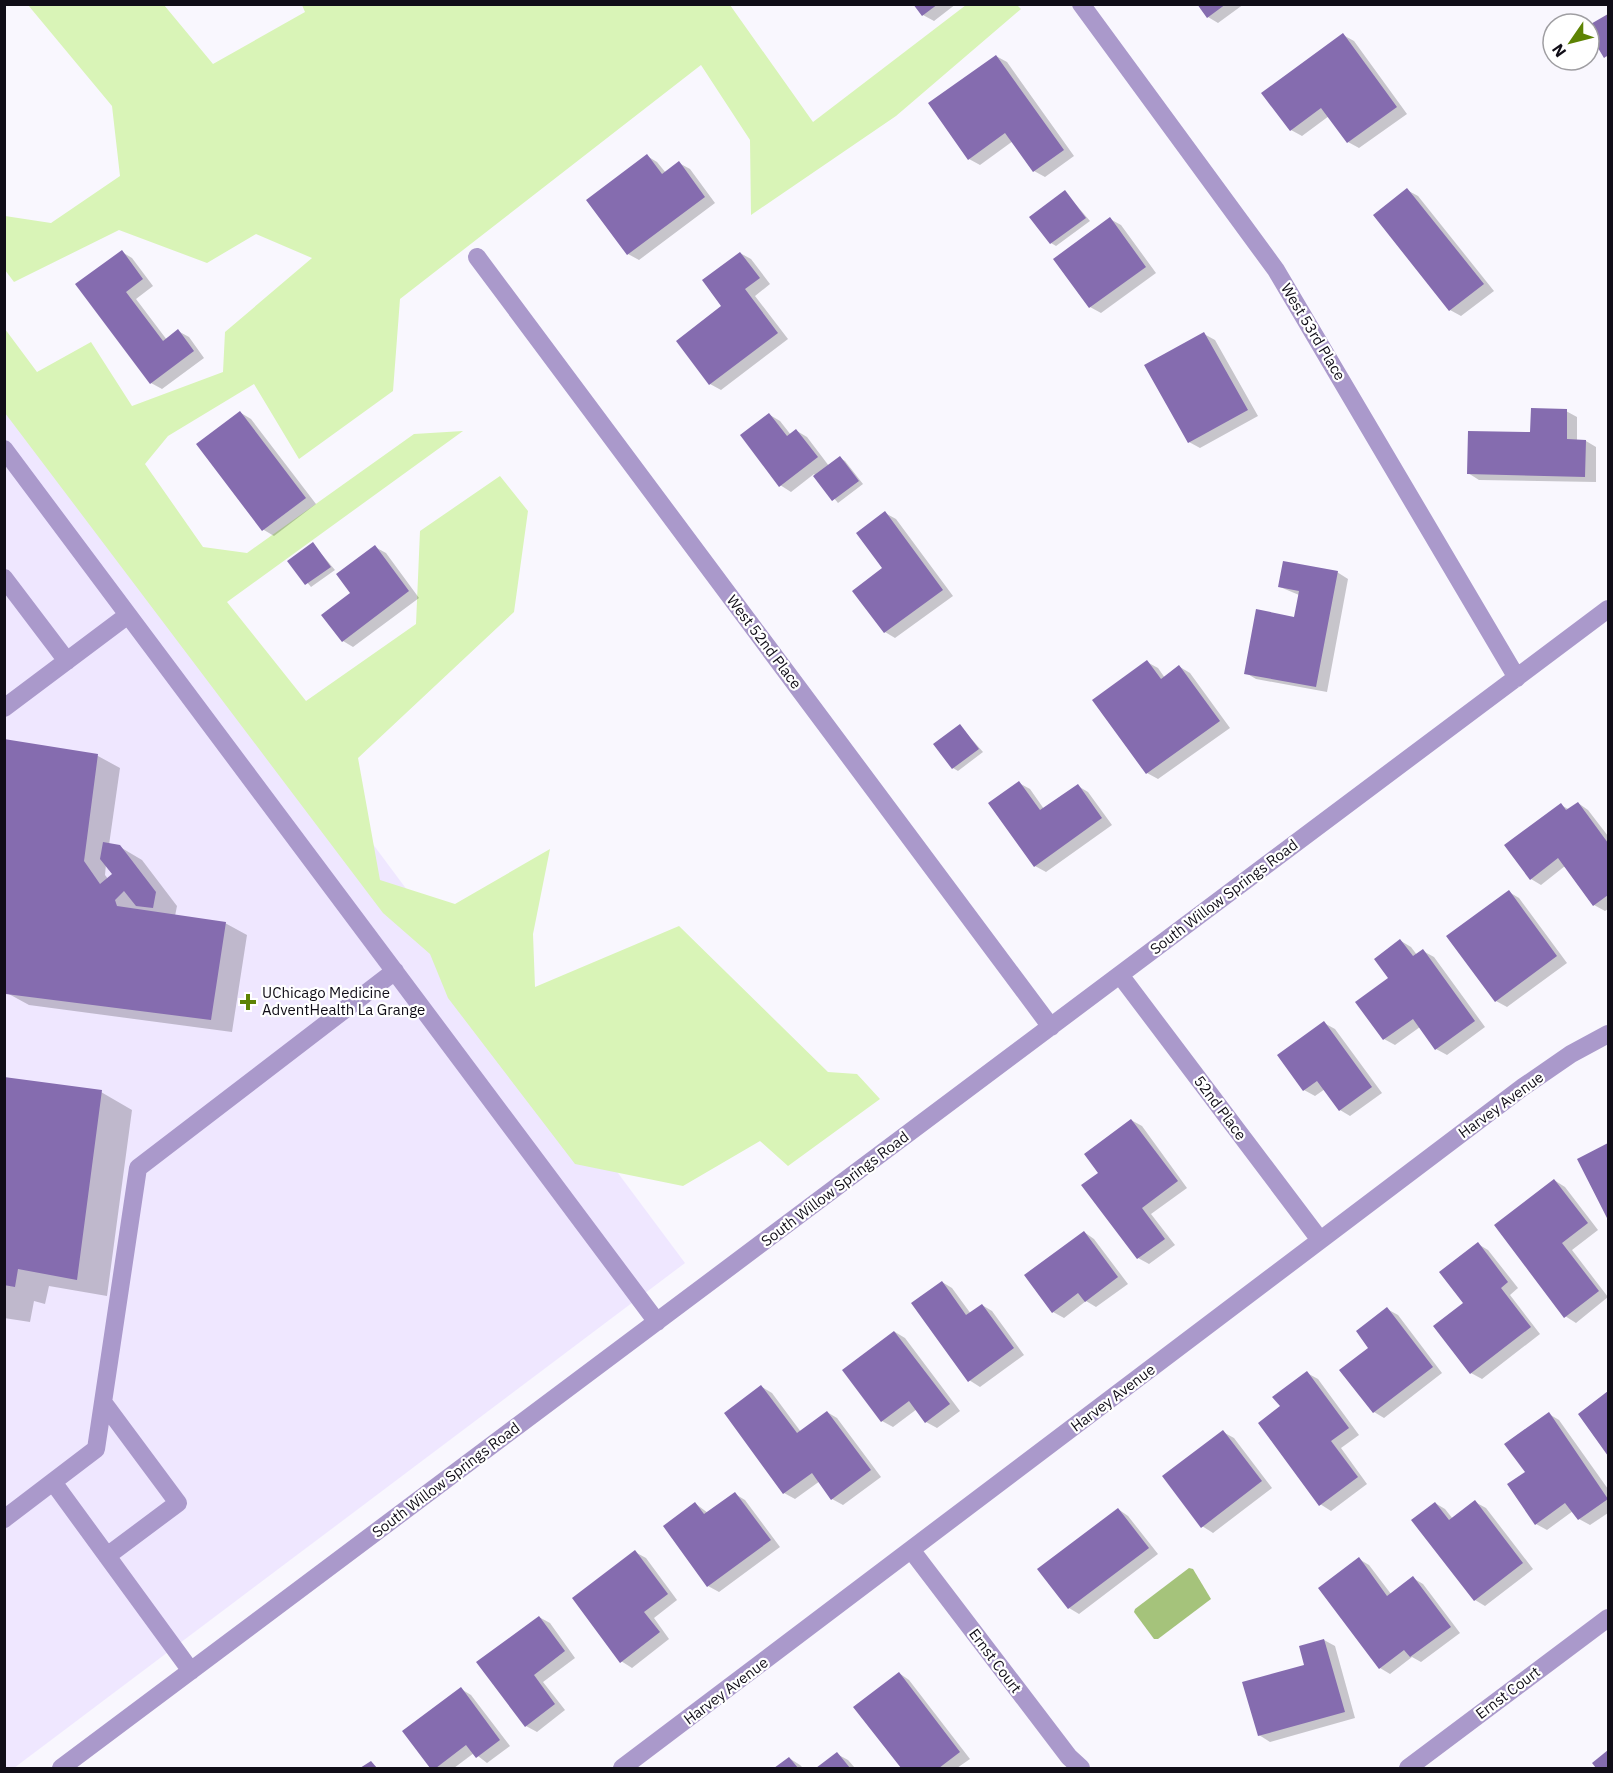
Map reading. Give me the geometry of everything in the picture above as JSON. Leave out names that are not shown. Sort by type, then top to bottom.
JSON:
[{"type":"street","name":"West 53rd Place","points":[[1081,4],[1276,270],[1517,678]]},
{"type":"street","name":"West 52nd Place","points":[[477,256],[1051,1027]]},
{"type":"street","points":[[4,449],[657,1322]]},
{"type":"street","points":[[4,578],[67,661]]},
{"type":"street","name":"South Willow Springs Road","points":[[61,1768],[1608,609]]},
{"type":"street","points":[[4,708],[128,615]]},
{"type":"street","points":[[4,1519],[96,1449],[138,1168],[395,971]]},
{"type":"street","name":"52nd Place","points":[[1120,975],[1320,1240]]},
{"type":"street","name":"Harvey Avenue","points":[[622,1768],[1523,1087],[1571,1054],[1608,1034]]},
{"type":"street","points":[[103,1402],[178,1503],[107,1557]]},
{"type":"street","points":[[53,1482],[191,1671]]},
{"type":"street","name":"Ernst Court","points":[[912,1551],[1069,1757],[1081,1768]]},
{"type":"street","name":"Ernst Court","points":[[1408,1768],[1608,1618]]},
{"type":"shaded area","points":[[28,5],[164,5],[213,64],[305,12],[302,5],[730,5],[813,122],[966,5],[1017,5],[1021,9],[896,116],[751,215],[750,140],[701,65],[400,299],[393,391],[299,459],[254,384],[168,436],[145,464],[203,547],[247,553],[414,434],[463,431],[227,602],[306,701],[416,624],[420,531],[500,476],[528,511],[514,612],[358,758],[380,880],[455,904],[550,849],[533,934],[535,987],[679,926],[828,1072],[857,1074],[880,1099],[788,1166],[760,1141],[683,1186],[575,1164],[448,998],[430,954],[383,913],[5,413],[5,329],[37,372],[91,342],[132,406],[223,372],[225,332],[312,258],[256,234],[207,263],[119,230],[14,282],[5,270],[5,216],[51,223],[120,176],[112,106]]},
{"type":"shaded area","name":"UChicago Medicine AdventHealth La Grange","points":[[4,349],[685,1263],[14,1768],[4,1768]]},
{"type":"shaded area","points":[[1189,1568],[1193,1569],[1211,1599],[1158,1639],[1154,1639],[1134,1612],[1135,1609]]},
{"type":"building","points":[[913,4],[938,4],[922,16]]},
{"type":"building","points":[[1197,4],[1226,4],[1207,18]]},
{"type":"building","points":[[1608,14],[1608,55],[1604,58],[1601,53],[1601,18]]},
{"type":"building","points":[[1343,33],[1397,107],[1347,143],[1321,108],[1290,131],[1261,93]]},
{"type":"building","points":[[996,55],[1064,150],[1033,172],[1005,133],[968,160],[928,103]]},
{"type":"building","points":[[647,154],[662,174],[679,161],[705,197],[627,255],[586,200]]},
{"type":"building","points":[[1407,188],[1484,284],[1449,311],[1373,215]]},
{"type":"building","points":[[1065,190],[1086,218],[1050,244],[1029,217]]},
{"type":"building","points":[[1110,217],[1146,267],[1089,308],[1053,259]]},
{"type":"building","points":[[122,250],[143,279],[126,292],[163,341],[178,329],[194,351],[150,384],[75,284]]},
{"type":"building","points":[[740,252],[760,278],[745,289],[778,333],[709,385],[676,341],[721,306],[702,280]]},
{"type":"building","points":[[1204,332],[1248,410],[1188,443],[1144,365]]},
{"type":"building","points":[[1531,408],[1567,409],[1567,439],[1586,440],[1585,477],[1467,474],[1468,431],[1530,432]]},
{"type":"building","points":[[240,411],[306,498],[262,531],[196,444]]},
{"type":"building","points":[[769,413],[787,436],[796,429],[818,457],[779,487],[740,435]]},
{"type":"building","points":[[840,456],[859,481],[832,501],[813,476]]},
{"type":"building","points":[[885,511],[943,590],[884,633],[852,591],[882,568],[856,533]]},
{"type":"building","points":[[313,542],[331,567],[305,585],[287,561]]},
{"type":"building","points":[[375,545],[409,591],[342,642],[321,615],[350,593],[336,574]]},
{"type":"building","points":[[1283,561],[1338,571],[1316,687],[1244,674],[1256,609],[1294,617],[1299,591],[1278,587]]},
{"type":"building","points":[[1147,660],[1161,679],[1179,665],[1220,721],[1146,774],[1092,700]]},
{"type":"building","points":[[960,724],[979,749],[952,769],[933,744]]},
{"type":"building","points":[[4,739],[98,754],[84,861],[100,884],[112,874],[100,859],[103,842],[120,845],[156,892],[153,908],[136,906],[124,891],[115,900],[117,906],[226,922],[211,1020],[6,994]]},
{"type":"building","points":[[1019,781],[1040,810],[1078,784],[1102,818],[1034,867],[988,803]]},
{"type":"building","points":[[1578,802],[1608,843],[1608,895],[1593,906],[1558,858],[1530,880],[1504,845],[1561,803],[1566,810]]},
{"type":"building","points":[[1509,890],[1557,956],[1495,1002],[1446,936]]},
{"type":"building","points":[[1400,939],[1413,956],[1423,949],[1475,1021],[1435,1050],[1413,1019],[1383,1040],[1355,1002],[1388,978],[1374,959]]},
{"type":"building","points":[[1324,1021],[1372,1087],[1339,1111],[1317,1081],[1303,1091],[1277,1055]]},
{"type":"building","points":[[4,1077],[102,1090],[77,1280],[18,1269],[15,1287],[4,1285]]},
{"type":"building","points":[[1131,1119],[1178,1181],[1142,1208],[1165,1239],[1137,1259],[1081,1185],[1098,1173],[1084,1154]]},
{"type":"building","points":[[1608,1143],[1608,1220],[1577,1159]]},
{"type":"building","points":[[1554,1179],[1588,1223],[1562,1243],[1599,1291],[1564,1318],[1494,1225]]},
{"type":"building","points":[[1084,1231],[1118,1277],[1085,1302],[1078,1293],[1052,1313],[1024,1275]]},
{"type":"building","points":[[1478,1242],[1508,1282],[1501,1288],[1531,1327],[1470,1374],[1433,1326],[1463,1303],[1439,1272]]},
{"type":"building","points":[[942,1281],[966,1315],[982,1304],[1014,1348],[968,1382],[911,1303]]},
{"type":"building","points":[[1387,1307],[1433,1367],[1373,1413],[1339,1370],[1368,1348],[1356,1331]]},
{"type":"building","points":[[894,1331],[950,1404],[925,1423],[909,1401],[881,1422],[842,1370]]},
{"type":"building","points":[[1307,1371],[1349,1428],[1331,1441],[1358,1477],[1319,1506],[1258,1423],[1280,1406],[1272,1397]]},
{"type":"building","points":[[761,1385],[797,1433],[827,1411],[871,1470],[831,1500],[812,1473],[783,1494],[724,1413]]},
{"type":"building","points":[[1608,1391],[1608,1456],[1578,1414]]},
{"type":"building","points":[[1549,1412],[1608,1499],[1578,1520],[1565,1503],[1535,1525],[1507,1484],[1525,1472],[1504,1444]]},
{"type":"building","points":[[1223,1430],[1262,1481],[1201,1528],[1162,1476]]},
{"type":"building","points":[[735,1492],[771,1540],[707,1587],[663,1526],[695,1502],[704,1514]]},
{"type":"building","points":[[1475,1500],[1523,1563],[1474,1601],[1411,1520],[1435,1502],[1449,1520]]},
{"type":"building","points":[[1118,1508],[1149,1548],[1068,1609],[1037,1569]]},
{"type":"building","points":[[635,1550],[668,1594],[644,1612],[660,1632],[620,1663],[572,1598]]},
{"type":"building","points":[[1359,1557],[1387,1596],[1413,1576],[1451,1627],[1410,1657],[1404,1650],[1379,1669],[1318,1588]]},
{"type":"building","points":[[539,1616],[565,1651],[534,1675],[555,1704],[525,1727],[476,1662]]},
{"type":"building","points":[[1324,1639],[1345,1712],[1258,1736],[1242,1682],[1304,1665],[1299,1646]]},
{"type":"building","points":[[899,1672],[960,1752],[939,1768],[901,1768],[853,1707]]},
{"type":"building","points":[[461,1687],[500,1740],[476,1758],[466,1745],[436,1768],[430,1768],[402,1731]]},
{"type":"building","points":[[1608,1750],[1608,1768],[1596,1768],[1592,1763]]},
{"type":"building","points":[[837,1752],[850,1768],[816,1768]]},
{"type":"building","points":[[789,1757],[798,1768],[774,1768]]},
{"type":"building","points":[[371,1761],[377,1768],[360,1768]]},
{"type":"place","name":"UChicago Medicine AdventHealth La Grange","points":[[248,1002]]}]
